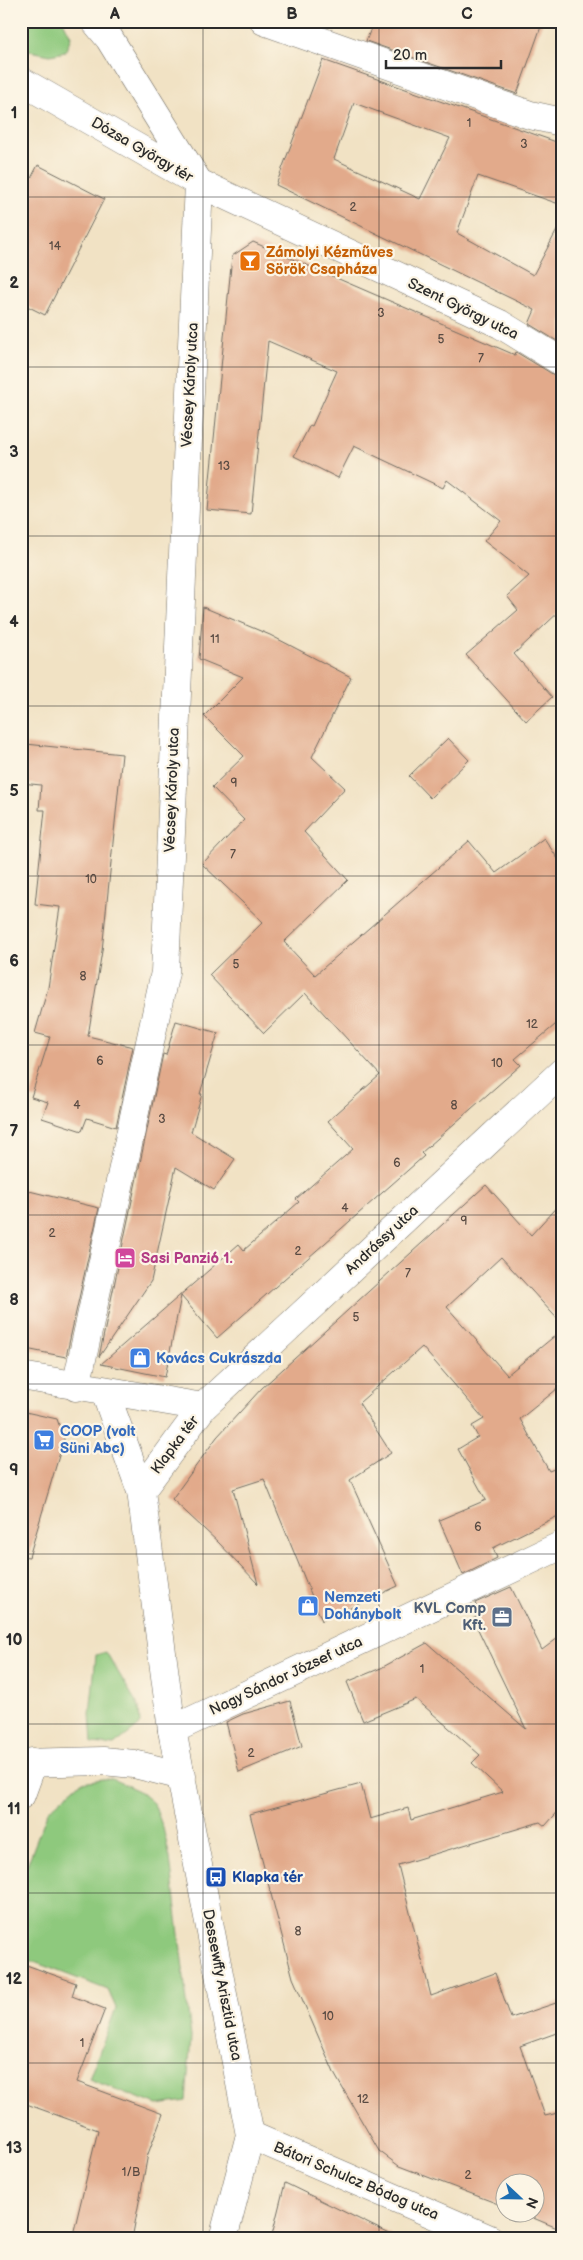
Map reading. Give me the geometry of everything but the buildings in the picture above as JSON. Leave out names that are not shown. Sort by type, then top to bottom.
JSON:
[{"type":"street","name":"Dózsa György tér","points":[[95,21],[109,38],[199,183]]},
{"type":"street","points":[[264,21],[530,114],[562,122]]},
{"type":"street","name":"Dózsa György tér","points":[[21,81],[199,183]]},
{"type":"street","name":"Szent György utca","points":[[199,183],[500,324],[562,362]]},
{"type":"street","name":"Vécsey Károly utca","points":[[76,1387],[165,972],[199,183]]},
{"type":"street","name":"Andrássy utca","points":[[203,1407],[562,1072]]},
{"type":"street","name":"Klapka tér","points":[[21,1376],[105,1392],[203,1407],[141,1491]]},
{"type":"street","name":"Klapka tér","points":[[105,1392],[141,1491],[172,1730]]},
{"type":"street","name":"Nagy Sándor József utca","points":[[172,1730],[562,1545]]},
{"type":"street","name":"Dessewffy Arisztid utca","points":[[172,1730],[250,2135],[224,2239]]},
{"type":"street","points":[[21,1795],[27,1762],[102,1760],[134,1764],[182,1776]]},
{"type":"street","name":"Bátori Schulcz Bódog utca","points":[[250,2135],[490,2239]]},
{"type":"green space","points":[[21,21],[63,21],[71,37],[65,52],[50,55],[21,49]]},
{"type":"green space","points":[[106,1652],[139,1707],[140,1725],[114,1745],[92,1743],[90,1714],[96,1655]]},
{"type":"green space","points":[[111,1778],[139,1791],[154,1804],[163,1828],[170,1858],[191,2037],[186,2101],[157,2105],[89,2079],[116,2008],[108,1990],[21,1957],[21,1881],[48,1811],[81,1782]]},
{"type":"place","name":"Zámolyi Kézműves Sörök Csapháza","points":[[250,261]]},
{"type":"place","name":"Sasi Panzió 1.","points":[[125,1258]]},
{"type":"place","name":"Kovács Cukrászda","points":[[140,1358]]},
{"type":"place","name":"COOP (volt Süni Abc)","points":[[44,1440]]},
{"type":"place","name":"Nemzeti Dohánybolt","points":[[308,1606]]},
{"type":"place","name":"KVL Comp Kft.","points":[[502,1617]]},
{"type":"place","name":"Klapka tér","points":[[216,1877]]}]
